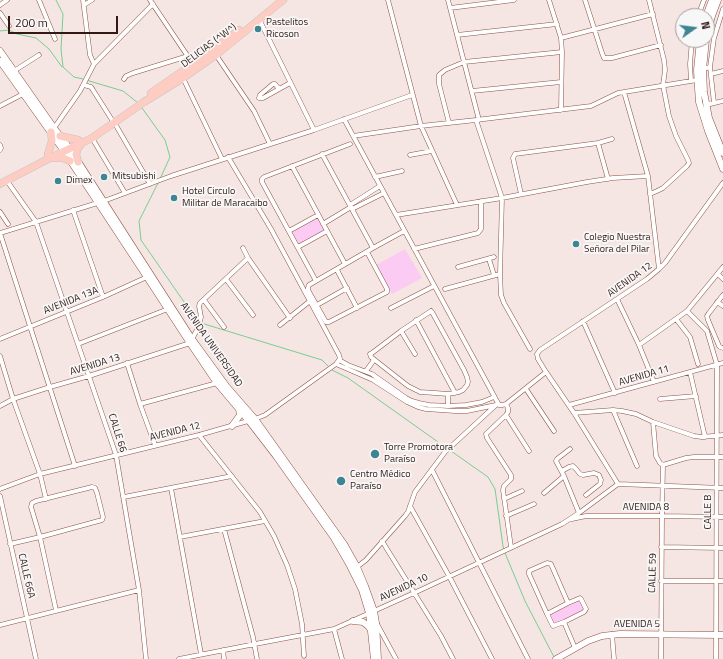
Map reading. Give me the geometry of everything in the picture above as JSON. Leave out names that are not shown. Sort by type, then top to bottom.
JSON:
[{"type":"main road","name":"DELICIAS (^W^)","points":[[143,101],[183,78],[216,55],[278,0]]},
{"type":"main road","name":"DELICIAS (^W^)","points":[[143,101],[283,0]]},
{"type":"main road","points":[[2,181],[49,156],[66,149],[143,101]]},
{"type":"main road","points":[[60,136],[80,141],[92,138],[113,121]]},
{"type":"main road","points":[[49,156],[52,141],[52,130]]},
{"type":"main road","points":[[78,162],[76,154],[80,141]]},
{"type":"main road","points":[[49,156],[63,158],[70,161]]},
{"type":"street","points":[[0,5],[7,0]]},
{"type":"street","points":[[39,0],[55,39]]},
{"type":"street","points":[[92,0],[83,2],[90,55],[94,64]]},
{"type":"street","points":[[389,0],[421,126],[457,205]]},
{"type":"street","points":[[448,0],[472,91],[478,120],[502,198],[500,290],[502,298],[530,349]]},
{"type":"street","points":[[450,8],[514,0]]},
{"type":"street","points":[[549,0],[561,38],[561,110]]},
{"type":"street","points":[[585,0],[604,58],[612,58],[661,46]]},
{"type":"street","points":[[649,0],[665,63],[663,85],[672,126],[689,163],[663,188],[650,194]]},
{"type":"street","points":[[52,130],[74,100],[94,64],[152,2],[193,64]]},
{"type":"street","points":[[714,103],[710,67],[714,38],[723,8]]},
{"type":"street","points":[[0,13],[9,26]]},
{"type":"street","points":[[561,38],[653,14]]},
{"type":"street","points":[[258,18],[314,130]]},
{"type":"street","points":[[457,35],[557,24]]},
{"type":"street","points":[[691,48],[690,64],[702,115],[723,169]]},
{"type":"street","points":[[694,80],[699,48]]},
{"type":"street","points":[[705,48],[703,84],[706,105],[709,118],[723,153]]},
{"type":"street","name":"AVENIDA UNIVERSIDAD","points":[[0,51],[52,130],[60,136],[70,161],[101,201],[217,384],[239,409],[252,420],[334,538],[350,564],[372,612],[376,623],[378,659]]},
{"type":"street","points":[[449,123],[439,84],[439,75],[445,70],[464,62],[562,52]]},
{"type":"street","points":[[14,71],[39,55]]},
{"type":"street","points":[[216,55],[254,111],[270,144]]},
{"type":"street","points":[[124,79],[126,76],[133,73],[188,56]]},
{"type":"street","name":"AVENIDA UNIVERSIDAD","points":[[0,61],[23,94],[78,162],[147,278],[168,309],[344,544],[366,586],[372,612],[371,631],[374,659]]},
{"type":"street","points":[[703,69],[710,67]]},
{"type":"street","points":[[711,74],[723,71]]},
{"type":"street","points":[[183,78],[222,159]]},
{"type":"street","points":[[353,136],[421,126],[591,106],[612,95],[694,80]]},
{"type":"street","points":[[85,82],[91,87],[113,121],[150,184]]},
{"type":"street","points":[[472,91],[562,82]]},
{"type":"street","points":[[279,89],[276,84],[274,84],[260,95],[259,98],[263,98],[290,83]]},
{"type":"street","points":[[624,92],[648,176],[659,269]]},
{"type":"street","points":[[0,106],[23,94]]},
{"type":"street","points":[[76,466],[0,233],[314,130],[412,95]]},
{"type":"street","points":[[706,105],[723,101]]},
{"type":"street","points":[[344,119],[497,405]]},
{"type":"street","points":[[92,138],[125,193]]},
{"type":"street","points":[[520,194],[513,158],[515,154],[598,143],[612,139]]},
{"type":"street","points":[[598,143],[608,179]]},
{"type":"street","points":[[316,281],[262,182],[262,179],[350,144]]},
{"type":"street","points":[[0,145],[0,150]]},
{"type":"street","points":[[410,155],[432,151]]},
{"type":"street","points":[[322,154],[373,248]]},
{"type":"street","points":[[228,157],[271,229],[339,355],[340,359],[337,362]]},
{"type":"street","points":[[292,166],[345,264]]},
{"type":"street","points":[[376,177],[402,171]]},
{"type":"street","points":[[396,215],[608,179],[648,176]]},
{"type":"street","name":"CALLE 66","points":[[2,181],[36,222],[116,455],[139,590],[146,659]]},
{"type":"street","name":"AVENIDA 12","points":[[546,372],[537,356],[538,352],[659,269],[723,183]]},
{"type":"street","points":[[323,224],[351,207],[380,186]]},
{"type":"street","points":[[351,207],[384,193]]},
{"type":"street","points":[[414,249],[478,233],[481,229],[481,201]]},
{"type":"street","points":[[73,210],[103,297]]},
{"type":"street","points":[[0,212],[8,224]]},
{"type":"street","points":[[289,231],[318,215]]},
{"type":"street","points":[[298,247],[327,231]]},
{"type":"street","points":[[367,252],[387,290],[386,293],[329,322],[326,322],[308,288],[309,285],[337,270],[345,264],[404,231]]},
{"type":"street","points":[[243,248],[248,258],[290,318]]},
{"type":"street","points":[[191,341],[201,317],[199,306],[248,258]]},
{"type":"street","points":[[458,267],[492,258],[494,275]]},
{"type":"street","points":[[639,345],[687,311],[723,268]]},
{"type":"street","points":[[337,270],[357,308]]},
{"type":"street","points":[[445,289],[500,274]]},
{"type":"street","points":[[718,274],[723,279]]},
{"type":"street","name":"AVENIDA 13A","points":[[0,339],[147,278]]},
{"type":"street","points":[[226,279],[253,315]]},
{"type":"street","points":[[391,308],[434,286]]},
{"type":"street","points":[[317,305],[347,288]]},
{"type":"street","points":[[723,294],[707,316],[719,346],[723,348]]},
{"type":"street","points":[[617,299],[639,345],[654,382]]},
{"type":"street","points":[[204,300],[224,326]]},
{"type":"street","points":[[280,325],[310,301]]},
{"type":"street","points":[[717,302],[723,306]]},
{"type":"street","points":[[78,344],[168,309]]},
{"type":"street","points":[[430,311],[432,312],[464,370],[468,382],[463,390],[448,394],[426,393],[414,389],[370,357],[370,354],[401,331],[430,311]]},
{"type":"street","name":"CALLE B","points":[[687,311],[707,331],[717,364],[716,581],[720,635],[716,659]]},
{"type":"street","points":[[676,319],[690,337],[698,364]]},
{"type":"street","points":[[416,320],[456,393]]},
{"type":"street","points":[[583,322],[615,393]]},
{"type":"street","points":[[401,331],[415,354]]},
{"type":"street","name":"AVENIDA 13","points":[[0,406],[13,399],[127,364],[191,341]]},
{"type":"street","points":[[0,356],[13,399],[40,474],[46,499]]},
{"type":"street","points":[[366,371],[374,360]]},
{"type":"street","points":[[337,362],[366,371],[406,398],[429,405],[448,406],[475,404],[494,397]]},
{"type":"street","points":[[337,362],[373,380],[407,402],[418,407],[455,411],[506,404],[546,372],[569,405],[618,484],[723,488]]},
{"type":"street","name":"AVENIDA 12","points":[[0,489],[40,474],[199,435],[252,420],[264,415],[337,362]]},
{"type":"street","name":"AVENIDA 11","points":[[569,405],[723,363]]},
{"type":"street","points":[[127,364],[155,445]]},
{"type":"street","points":[[690,372],[704,437]]},
{"type":"street","points":[[140,404],[217,384]]},
{"type":"street","points":[[526,389],[554,431]]},
{"type":"street","points":[[448,394],[448,406]]},
{"type":"street","points":[[660,399],[696,396]]},
{"type":"street","points":[[506,404],[509,410],[506,415],[486,434],[487,438],[511,475],[511,479],[504,488],[506,516],[511,547]]},
{"type":"street","points":[[357,567],[366,560],[405,516],[415,492],[445,452],[497,405]]},
{"type":"street","points":[[232,426],[240,415],[239,409]]},
{"type":"street","points":[[574,413],[613,410],[628,412],[694,436],[704,437],[723,435]]},
{"type":"street","points":[[613,410],[637,466]]},
{"type":"street","points":[[506,415],[529,451]]},
{"type":"street","points":[[653,422],[656,456],[663,465],[690,457],[723,457]]},
{"type":"street","points":[[199,435],[260,512],[274,536],[287,565],[295,589],[303,635],[304,656]]},
{"type":"street","points":[[570,449],[556,460],[579,513]]},
{"type":"street","name":"CALLE 59","points":[[660,659],[663,465]]},
{"type":"street","points":[[562,471],[573,466],[582,475],[594,473],[599,475],[601,480],[600,484],[586,495]]},
{"type":"street","points":[[432,470],[528,659]]},
{"type":"street","points":[[124,497],[232,476]]},
{"type":"street","points":[[544,493],[564,476]]},
{"type":"street","name":"AVENIDA 10","points":[[179,659],[334,629],[570,519],[618,484]]},
{"type":"street","points":[[10,544],[40,537],[102,520],[103,516],[98,493],[95,488],[92,487],[32,503],[32,507],[40,537],[56,610]]},
{"type":"street","points":[[171,488],[201,654]]},
{"type":"street","points":[[504,499],[522,491]]},
{"type":"street","name":"CALLE 66A","points":[[0,496],[36,659]]},
{"type":"street","points":[[506,516],[534,504]]},
{"type":"street","points":[[410,506],[449,576],[492,659]]},
{"type":"street","points":[[584,509],[586,516]]},
{"type":"street","name":"AVENIDA 8","points":[[570,519],[586,516],[723,517]]},
{"type":"street","points":[[180,537],[265,521]]},
{"type":"street","points":[[224,529],[255,644],[257,659]]},
{"type":"street","points":[[382,541],[441,636],[453,659]]},
{"type":"street","points":[[661,547],[723,548]]},
{"type":"street","points":[[547,614],[581,598],[585,608],[584,612],[553,626],[547,614],[529,572],[531,570],[549,562],[568,603]]},
{"type":"street","points":[[661,581],[723,581]]},
{"type":"street","points":[[0,625],[139,590]]},
{"type":"street","points":[[352,621],[363,622],[371,631]]},
{"type":"street","points":[[564,622],[575,648]]},
{"type":"street","points":[[376,623],[396,659]]},
{"type":"street","points":[[334,629],[342,659]]},
{"type":"street","points":[[612,634],[614,659]]},
{"type":"street","name":"AVENIDA 5","points":[[556,659],[594,638],[612,634],[720,635]]},
{"type":"street","points":[[223,650],[224,659]]},
{"type":"shaded area","points":[[317,217],[324,230],[299,244],[292,231]]},
{"type":"shaded area","points":[[405,249],[422,278],[392,294],[376,265]]},
{"type":"shaded area","points":[[580,600],[584,610],[553,625],[548,615]]},
{"type":"waterway","points":[[56,0],[63,14],[61,49],[63,67],[74,77],[83,79]]},
{"type":"waterway","points":[[0,31],[9,30],[17,34],[36,38],[49,49],[62,67]]},
{"type":"waterway","points":[[86,80],[123,91],[138,103]]},
{"type":"waterway","points":[[142,108],[165,140],[170,157],[160,179]]},
{"type":"waterway","points":[[158,183],[139,221],[141,240],[198,322]]},
{"type":"waterway","points":[[201,323],[322,360],[328,366]]},
{"type":"waterway","points":[[332,370],[348,378],[438,442]]},
{"type":"waterway","points":[[451,451],[488,477],[495,489],[504,550]]},
{"type":"waterway","points":[[505,553],[525,601],[554,657]]},
{"type":"place","name":"Pastelitos Ricoson","points":[[258,29]]},
{"type":"place","name":"Mitsubishi","points":[[104,177]]},
{"type":"place","name":"Dimex","points":[[58,181]]},
{"type":"place","name":"Hotel Circulo Militar de Maracaibo","points":[[174,198]]},
{"type":"place","name":"Colegio Nuestra Señora del Pilar","points":[[576,244]]},
{"type":"place","name":"Torre Promotora Paraíso","points":[[375,454]]},
{"type":"place","name":"Centro Médico Paraíso","points":[[341,481]]}]
